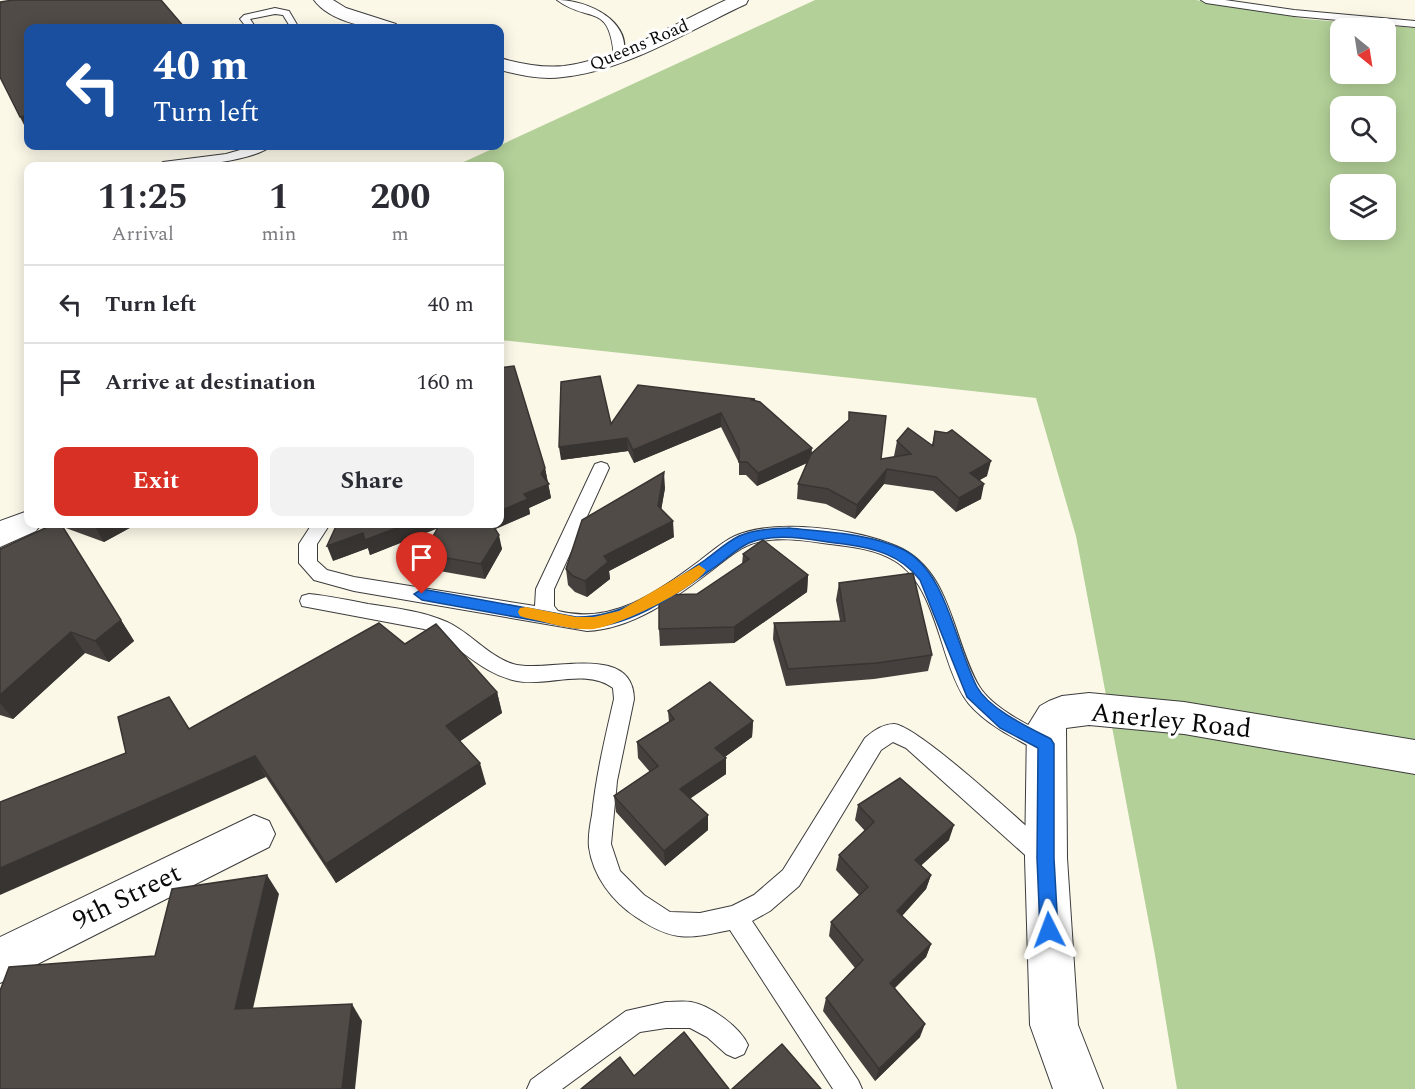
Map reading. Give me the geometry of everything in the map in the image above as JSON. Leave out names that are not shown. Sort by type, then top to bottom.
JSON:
[{"type":"street","points":[[322,0],[340,12],[378,24]]},
{"type":"street","name":"Queens Road","points":[[504,65],[526,71],[559,73],[583,69],[619,56],[740,0]]},
{"type":"street","name":"Anerley Road","points":[[1078,1089],[1054,1025],[1046,858],[1046,727],[1053,717],[1062,712],[1089,709],[1184,718],[1415,757]]},
{"type":"street","name":"9th Street","points":[[0,961],[254,834]]},
{"type":"lane","points":[[562,0],[595,13],[611,23],[615,29],[619,56]]},
{"type":"lane","points":[[1206,0],[1294,14],[1415,24]]},
{"type":"lane","points":[[249,24],[245,19],[247,17],[275,11],[286,13],[293,24]]},
{"type":"lane","points":[[191,162],[227,157],[252,150]]},
{"type":"lane","points":[[551,616],[545,607],[544,589],[601,468]]},
{"type":"lane","points":[[318,528],[308,544],[308,562],[321,575],[354,584],[551,616],[576,623],[594,623],[623,615],[680,584],[744,540],[766,534],[789,532],[866,542],[897,552],[916,564],[926,578],[972,693],[1006,724],[1046,744]]},
{"type":"lane","points":[[309,601],[414,618],[438,626],[456,635],[489,662],[503,670],[519,673],[590,672],[605,674],[619,680],[624,699],[606,782],[600,844],[603,859],[612,879],[636,903],[666,923],[700,925],[736,917],[762,903],[791,878],[873,744],[882,736],[894,733],[913,742],[1046,858]]},
{"type":"lane","points":[[736,917],[849,1089]]},
{"type":"lane","points":[[540,1089],[635,1020],[666,1015],[692,1015],[716,1028],[735,1045]]},
{"type":"green space","points":[[815,0],[1196,0],[1330,21],[1330,84],[1396,84],[1396,26],[1415,28],[1415,1089],[1177,1089],[1155,955],[1076,536],[1036,398],[504,340],[504,162],[464,162],[490,150],[504,150],[504,143]]},
{"type":"building","points":[[13,0],[161,0],[182,24],[24,24],[24,116],[20,117],[0,77],[0,2]]},
{"type":"building","points":[[514,366],[545,468],[541,474],[549,484],[524,494],[528,499],[504,509],[504,367]]},
{"type":"building","points":[[600,376],[611,424],[638,385],[755,399],[752,400],[760,402],[812,448],[758,473],[747,462],[739,462],[739,449],[721,413],[633,450],[627,438],[559,447],[561,382]]},
{"type":"building","points":[[849,412],[886,416],[881,459],[911,454],[897,441],[908,428],[933,446],[935,431],[947,433],[952,430],[991,461],[970,473],[984,484],[959,498],[936,477],[887,469],[857,505],[828,489],[798,484],[811,454],[849,420]]},
{"type":"building","points":[[664,472],[658,506],[673,521],[604,556],[608,562],[585,581],[573,576],[566,569],[582,520]]},
{"type":"building","points":[[45,528],[64,528],[121,620],[95,641],[71,632],[0,695],[0,549]]},
{"type":"building","points":[[335,528],[396,528],[365,540],[363,533],[327,546]]},
{"type":"building","points":[[438,528],[495,528],[499,535],[481,564],[423,554]]},
{"type":"building","points":[[763,540],[808,575],[734,627],[659,629],[659,595],[697,594],[749,559],[743,554]]},
{"type":"building","points":[[913,573],[932,655],[877,663],[788,669],[774,623],[845,621],[839,583]]},
{"type":"building","points":[[379,623],[405,644],[436,624],[497,692],[446,726],[480,763],[326,864],[255,756],[0,868],[0,802],[126,753],[118,717],[169,697],[189,729]]},
{"type":"building","points":[[710,682],[753,721],[715,748],[726,758],[680,789],[708,815],[664,851],[614,796],[658,766],[637,742],[674,719],[668,711]]},
{"type":"building","points":[[900,778],[954,825],[915,860],[931,875],[897,911],[931,944],[890,983],[925,1024],[879,1069],[826,998],[863,960],[831,922],[868,887],[839,855],[874,822],[858,805]]},
{"type":"building","points":[[267,875],[235,1009],[352,1004],[342,1089],[0,1089],[0,991],[9,967],[155,956],[172,889]]},
{"type":"building","points":[[684,1032],[729,1089],[581,1089],[620,1057],[634,1076]]},
{"type":"building","points":[[782,1044],[821,1089],[732,1089]]},
{"type":"slow traffic","points":[[526,612],[576,623],[594,623],[623,615],[680,584],[699,570]]},
{"type":"route","points":[[422,594],[551,616],[576,623],[594,623],[623,615],[680,584],[726,550],[744,540],[766,534],[789,532],[866,542],[897,552],[916,564],[926,578],[972,693],[1006,724],[1046,744],[1046,858],[1049,930]]}]
